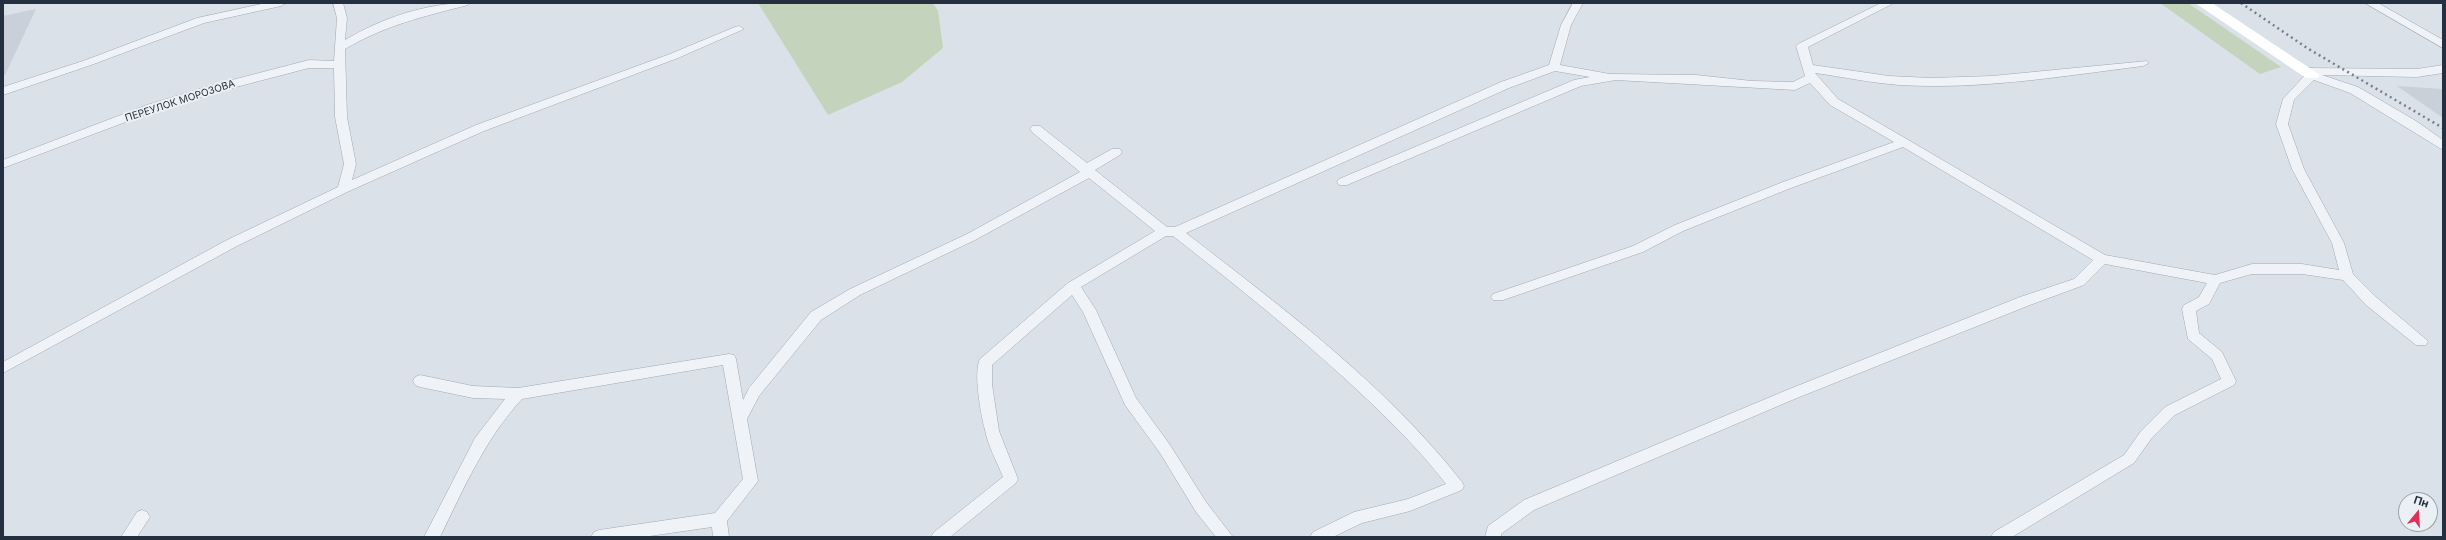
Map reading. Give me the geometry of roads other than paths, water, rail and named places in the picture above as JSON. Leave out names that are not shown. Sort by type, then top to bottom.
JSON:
[{"type":"street","points":[[3,91],[87,64],[201,20],[281,3]]},
{"type":"street","points":[[338,3],[342,18],[339,48],[341,117],[350,164],[343,189]]},
{"type":"street","points":[[339,48],[367,30],[408,15],[464,3]]},
{"type":"street","points":[[1554,67],[1566,25],[1578,3]]},
{"type":"street","points":[[1889,3],[1802,46],[1809,72],[1834,102],[1902,143],[2102,259],[2215,280],[2252,269],[2302,269],[2347,276]]},
{"type":"street","points":[[2202,3],[2309,73],[2354,90],[2443,146]]},
{"type":"street","points":[[2370,3],[2443,45]]},
{"type":"street","points":[[3,368],[232,243],[343,189],[480,128],[674,56],[739,28]]},
{"type":"street","points":[[1809,72],[1899,81],[1952,82],[2024,77],[2143,63]]},
{"type":"street","name":"ПЕРЕУЛОК МОРОЗОВА","points":[[3,164],[151,108],[213,89],[309,64],[339,65]]},
{"type":"street","points":[[939,537],[1011,479],[992,431],[985,363],[1073,286],[1170,231],[1505,85],[1554,67],[1609,77],[1696,78],[1752,85],[1795,86],[1809,72]]},
{"type":"street","points":[[2309,73],[2417,73],[2443,69]]},
{"type":"street","points":[[2309,73],[2289,99],[2282,124],[2298,169],[2338,244],[2347,276],[2371,301],[2421,341]]},
{"type":"street","points":[[1343,182],[1578,83],[1609,77]]},
{"type":"street","points":[[1036,129],[1087,171],[1246,286],[1341,366],[1428,449],[1457,486],[1410,505],[1359,517],[1318,537]]},
{"type":"street","points":[[1498,297],[1638,249],[1679,228],[1902,143]]},
{"type":"street","points":[[740,418],[754,392],[816,316],[855,292],[971,237],[1087,171],[1116,152]]},
{"type":"street","points":[[1493,537],[1493,531],[1529,505],[1792,394],[2025,301],[2079,282],[2102,259]]},
{"type":"street","points":[[1999,537],[2129,460],[2146,435],[2170,411],[2229,381],[2217,356],[2193,335],[2190,309],[2204,300],[2215,280]]},
{"type":"street","points":[[1073,286],[1089,310],[1130,401],[1165,449],[1201,507],[1225,537]]},
{"type":"street","points":[[420,381],[473,392],[518,394],[729,359],[731,380],[748,449],[751,481],[719,519],[599,537]]},
{"type":"street","points":[[432,537],[472,460],[506,405],[518,394]]},
{"type":"street","points":[[129,537],[142,517]]},
{"type":"street","points":[[719,519],[721,537]]},
{"type":"railway","points":[[2241,3],[2307,48],[2443,128]]}]
